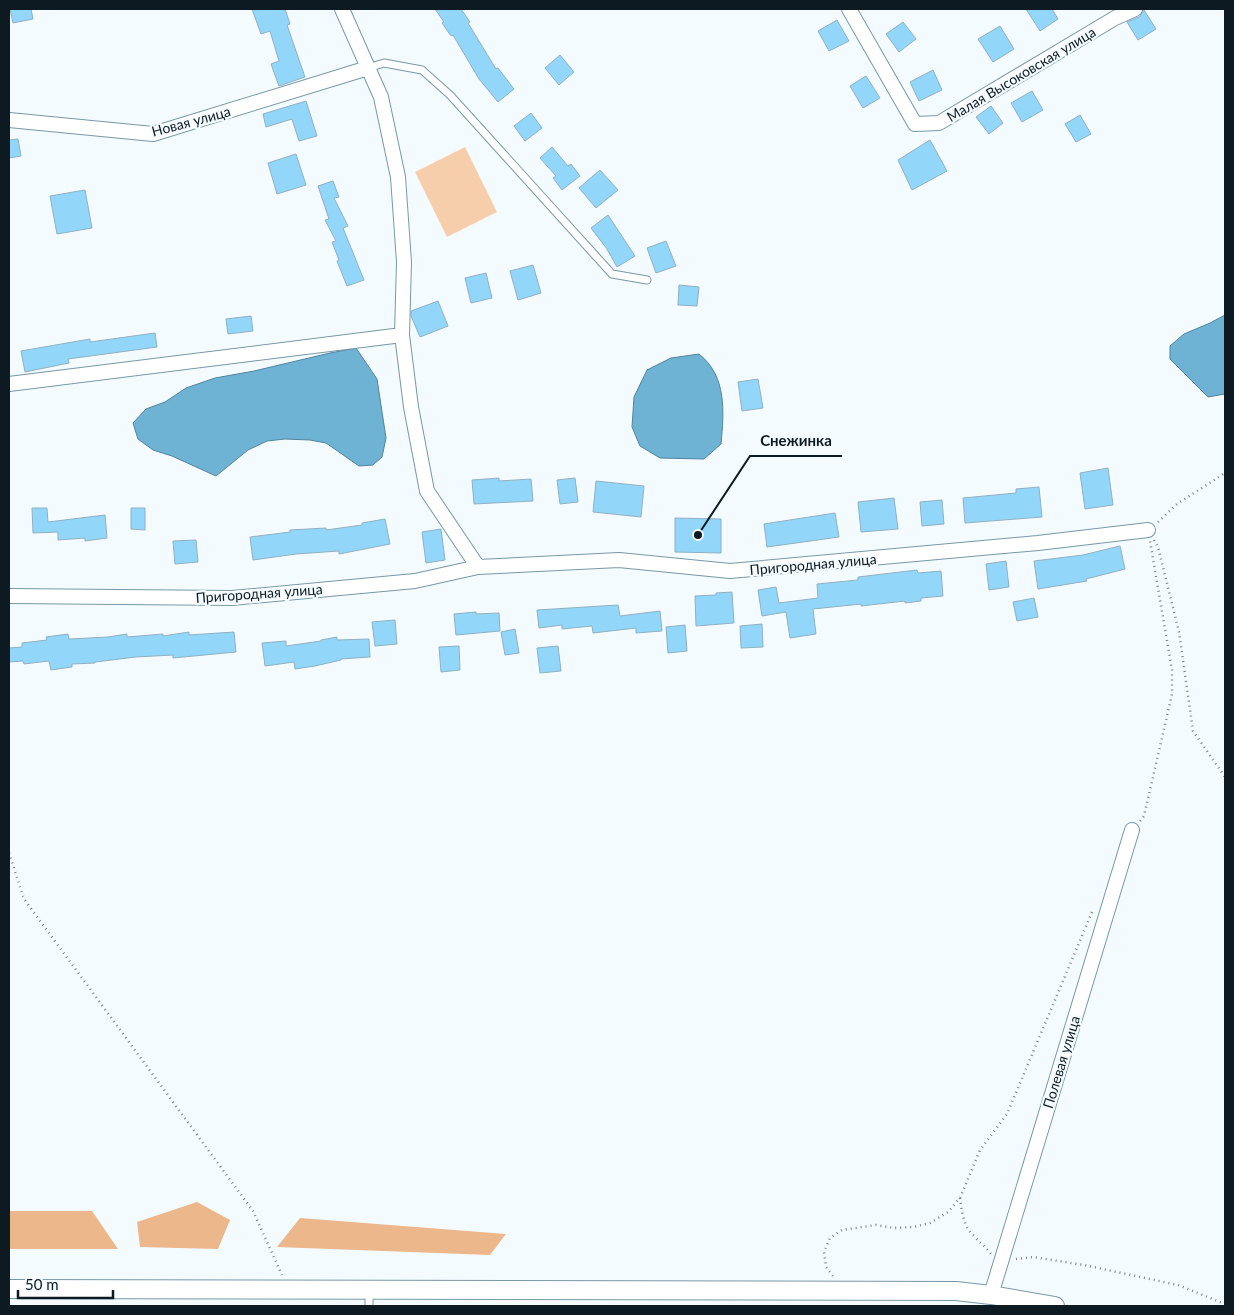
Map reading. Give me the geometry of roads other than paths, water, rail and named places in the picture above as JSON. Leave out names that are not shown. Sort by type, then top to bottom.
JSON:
[{"type":"street","points":[[342,9],[381,97],[398,177],[404,262],[402,335],[411,407],[427,491],[478,567]]},
{"type":"street","name":"Малая Высоковская улица","points":[[849,9],[915,124],[939,123],[1115,18],[1135,9]]},
{"type":"street","name":"Новая улица","points":[[9,120],[153,134],[368,68]]},
{"type":"street","points":[[9,384],[402,335]]},
{"type":"street","name":"Пригородная улица","points":[[9,596],[232,598],[415,581],[478,567],[619,560],[730,571],[1038,543],[1148,530]]},
{"type":"street","name":"Полевая улица","points":[[991,1295],[1132,830]]},
{"type":"street","points":[[9,1289],[289,1290],[369,1298],[956,1291],[1055,1306]]},
{"type":"lane","points":[[368,68],[384,62],[422,70],[450,95],[612,274],[647,280]]},
{"type":"water","points":[[1225,315],[1225,394],[1208,397],[1170,359],[1170,346],[1184,334]]},
{"type":"water","points":[[356,348],[377,379],[386,438],[382,457],[373,465],[359,466],[326,443],[285,439],[267,441],[248,450],[216,476],[172,456],[153,450],[138,439],[133,423],[146,409],[165,402],[186,388],[215,378]]},
{"type":"water","points":[[699,354],[715,373],[722,395],[723,420],[721,444],[704,459],[660,458],[640,446],[632,427],[634,397],[647,370],[671,358]]},
{"type":"place","name":"Снежинка","points":[[698,535]]}]
